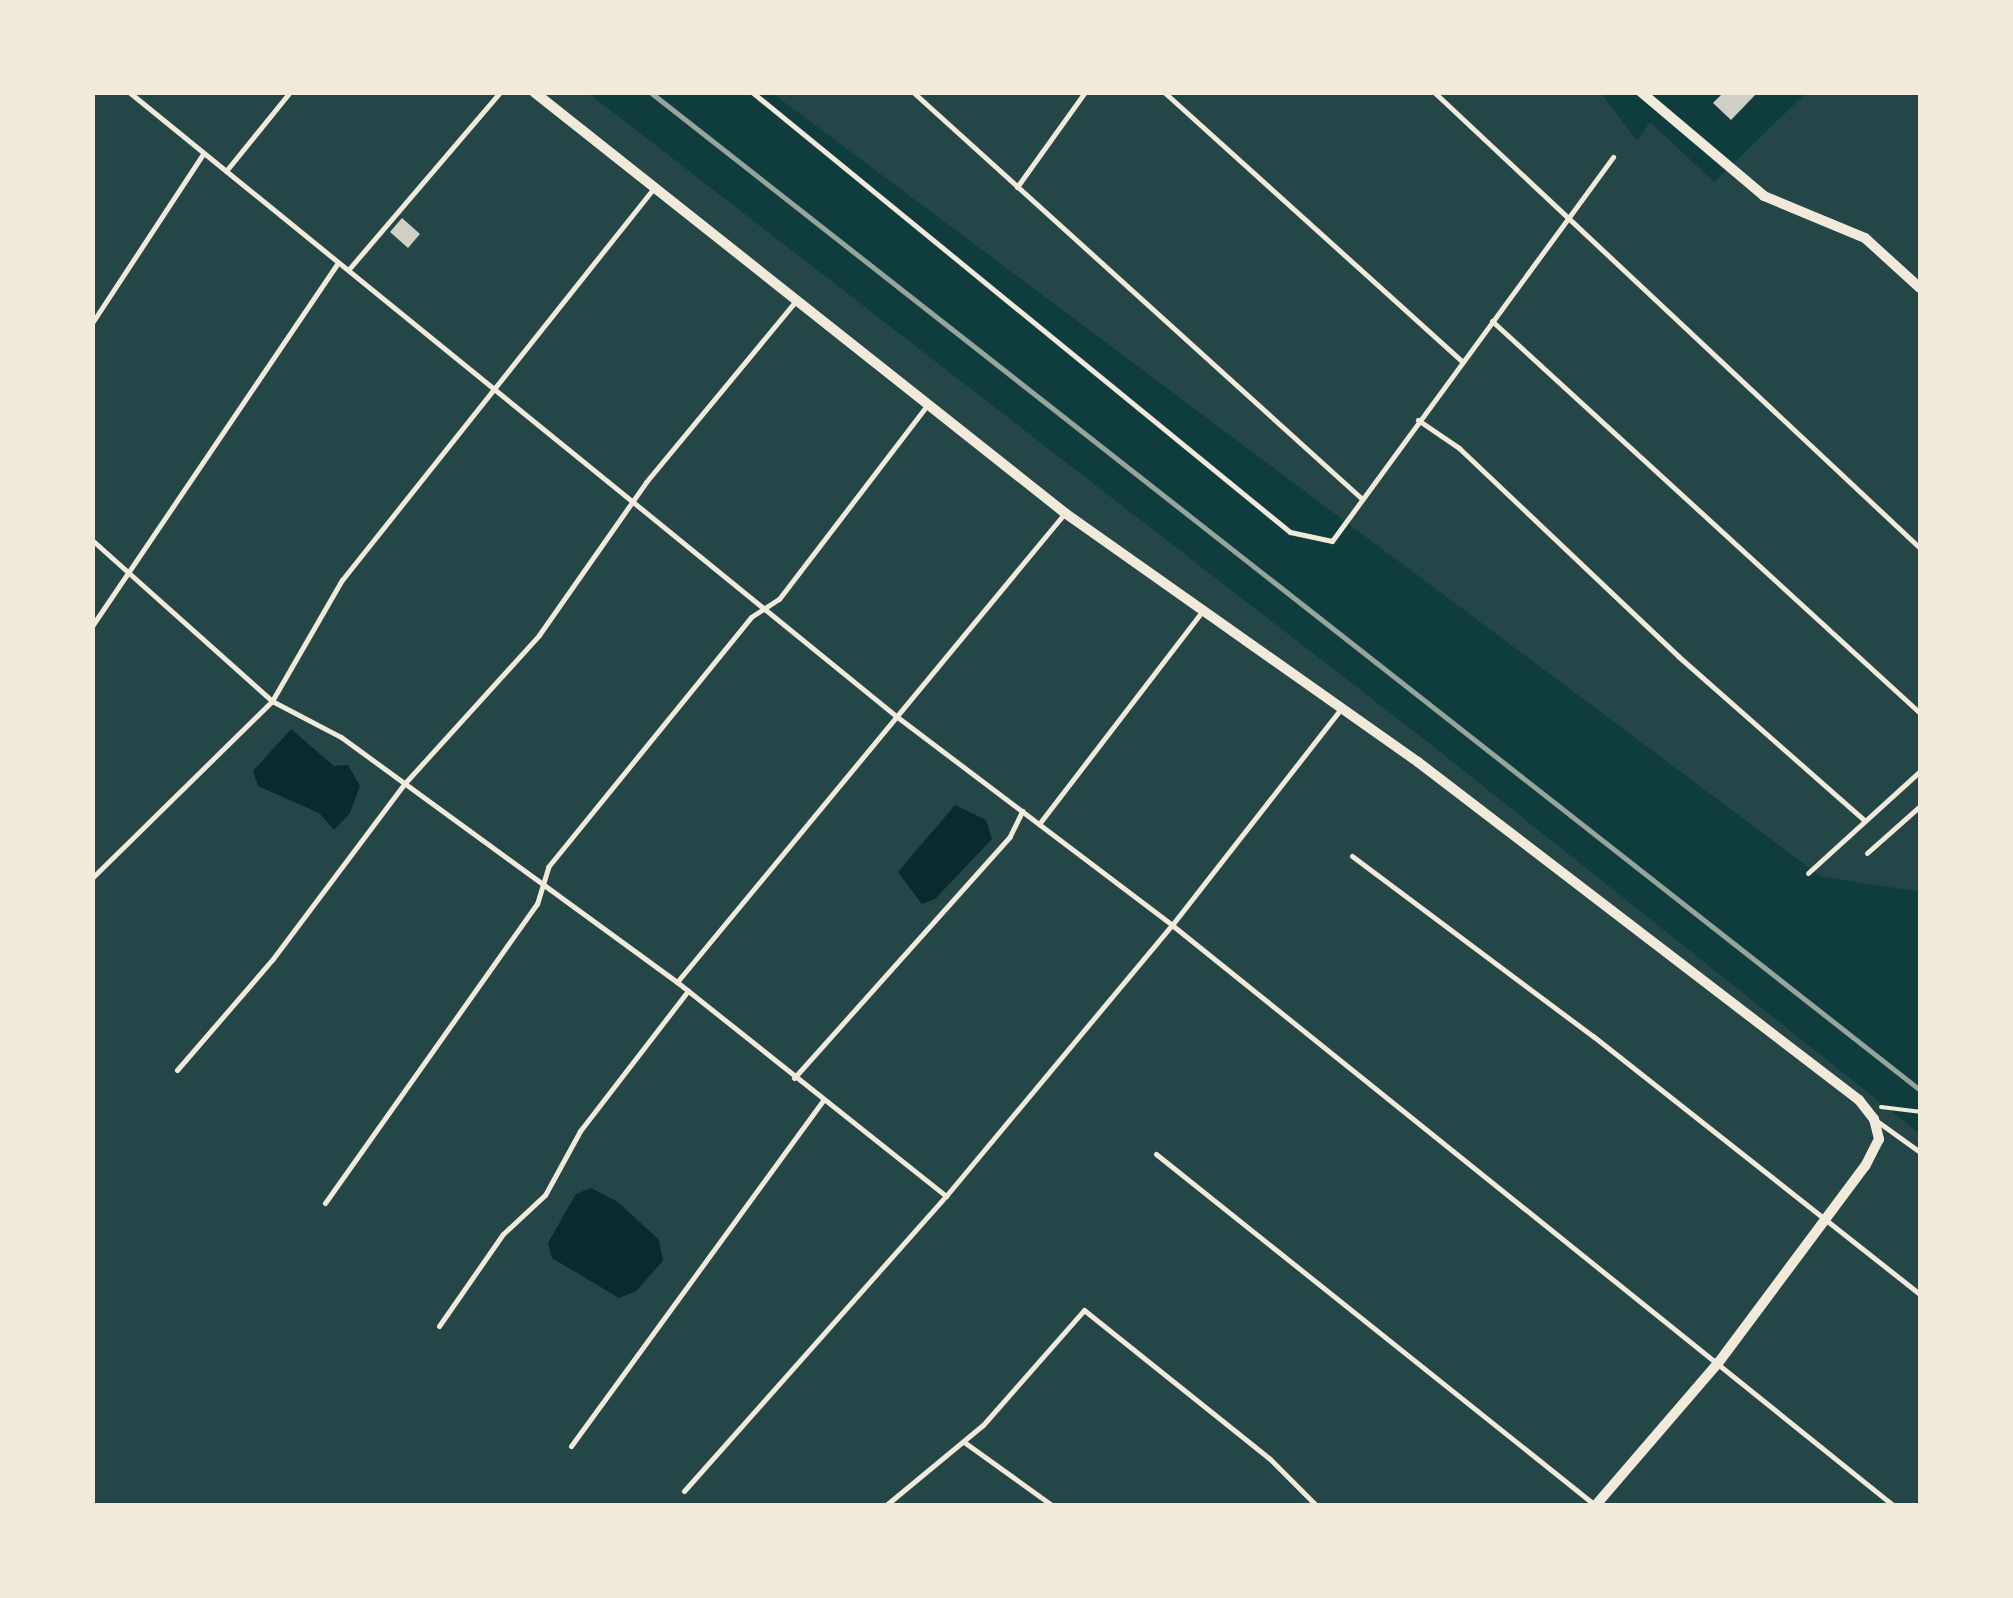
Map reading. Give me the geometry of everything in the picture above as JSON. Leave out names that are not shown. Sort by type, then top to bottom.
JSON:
[{"type":"street","points":[[534,92],[930,401],[1065,513],[1200,614],[1342,708],[1650,936],[1870,1114],[1879,1140],[1865,1166],[1718,1363],[1595,1505]]},
{"type":"street","points":[[1642,92],[1764,196],[1866,238],[1920,288]]},
{"type":"lane","points":[[129,92],[896,716],[1172,925],[1894,1506]]},
{"type":"lane","points":[[226,172],[290,92]]},
{"type":"lane","points":[[349,270],[500,92]]},
{"type":"lane","points":[[752,92],[1290,532],[1332,541],[1613,158]]},
{"type":"lane","points":[[914,92],[1361,498]]},
{"type":"lane","points":[[1017,188],[1085,92]]},
{"type":"lane","points":[[1164,92],[1462,361]]},
{"type":"lane","points":[[1434,92],[1566,221],[1920,548]]},
{"type":"lane","points":[[92,324],[203,153]]},
{"type":"lane","points":[[92,878],[272,701],[342,580],[654,188]]},
{"type":"lane","points":[[92,626],[132,576],[338,262]]},
{"type":"lane","points":[[177,1070],[272,960],[405,783],[539,635],[634,502],[798,298]]},
{"type":"lane","points":[[1492,321],[1920,713]]},
{"type":"lane","points":[[326,1203],[537,904],[560,852],[751,617],[765,609],[930,401]]},
{"type":"lane","points":[[1418,420],[1459,448],[1678,656],[1865,820]]},
{"type":"lane","points":[[677,982],[1065,513]]},
{"type":"lane","points":[[92,540],[272,701],[341,736],[677,982],[946,1196]]},
{"type":"lane","points":[[1038,824],[1200,614]]},
{"type":"lane","points":[[684,1491],[946,1196],[1172,925],[1342,708]]},
{"type":"lane","points":[[1808,873],[1920,770]]},
{"type":"lane","points":[[1867,853],[1920,806]]},
{"type":"lane","points":[[794,1078],[1010,836],[1022,811]]},
{"type":"lane","points":[[1352,856],[1920,1294]]},
{"type":"lane","points":[[439,1326],[503,1234],[545,1195],[580,1131],[688,991]]},
{"type":"lane","points":[[571,1446],[823,1100]]},
{"type":"lane","points":[[1870,1114],[1920,1152]]},
{"type":"lane","points":[[1156,1154],[1595,1505]]},
{"type":"lane","points":[[885,1506],[964,1442],[1084,1310],[1270,1459],[1317,1506]]},
{"type":"lane","points":[[964,1442],[1053,1506]]},
{"type":"path","points":[[1870,1114],[1895,1105],[1920,1112]]},
{"type":"shaded area","points":[[92,93],[588,93],[1429,743],[1920,1134],[1920,1505],[93,1505]]},
{"type":"shaded area","points":[[772,93],[1601,93],[1637,141],[1650,122],[1714,182],[1806,93],[1920,93],[1920,892],[1820,876]]},
{"type":"shaded area","points":[[291,729],[334,766],[348,765],[360,786],[350,813],[334,830],[319,813],[258,786],[253,771]]},
{"type":"shaded area","points":[[955,805],[986,820],[992,839],[935,899],[922,904],[898,872]]},
{"type":"shaded area","points":[[591,1188],[618,1202],[659,1240],[663,1261],[636,1291],[619,1298],[552,1258],[548,1243],[576,1194]]},
{"type":"building","points":[[1724,92],[1758,92],[1731,120],[1713,103]]},
{"type":"building","points":[[402,218],[420,234],[408,248],[390,232]]},
{"type":"railway","points":[[650,92],[1920,1090]]}]
